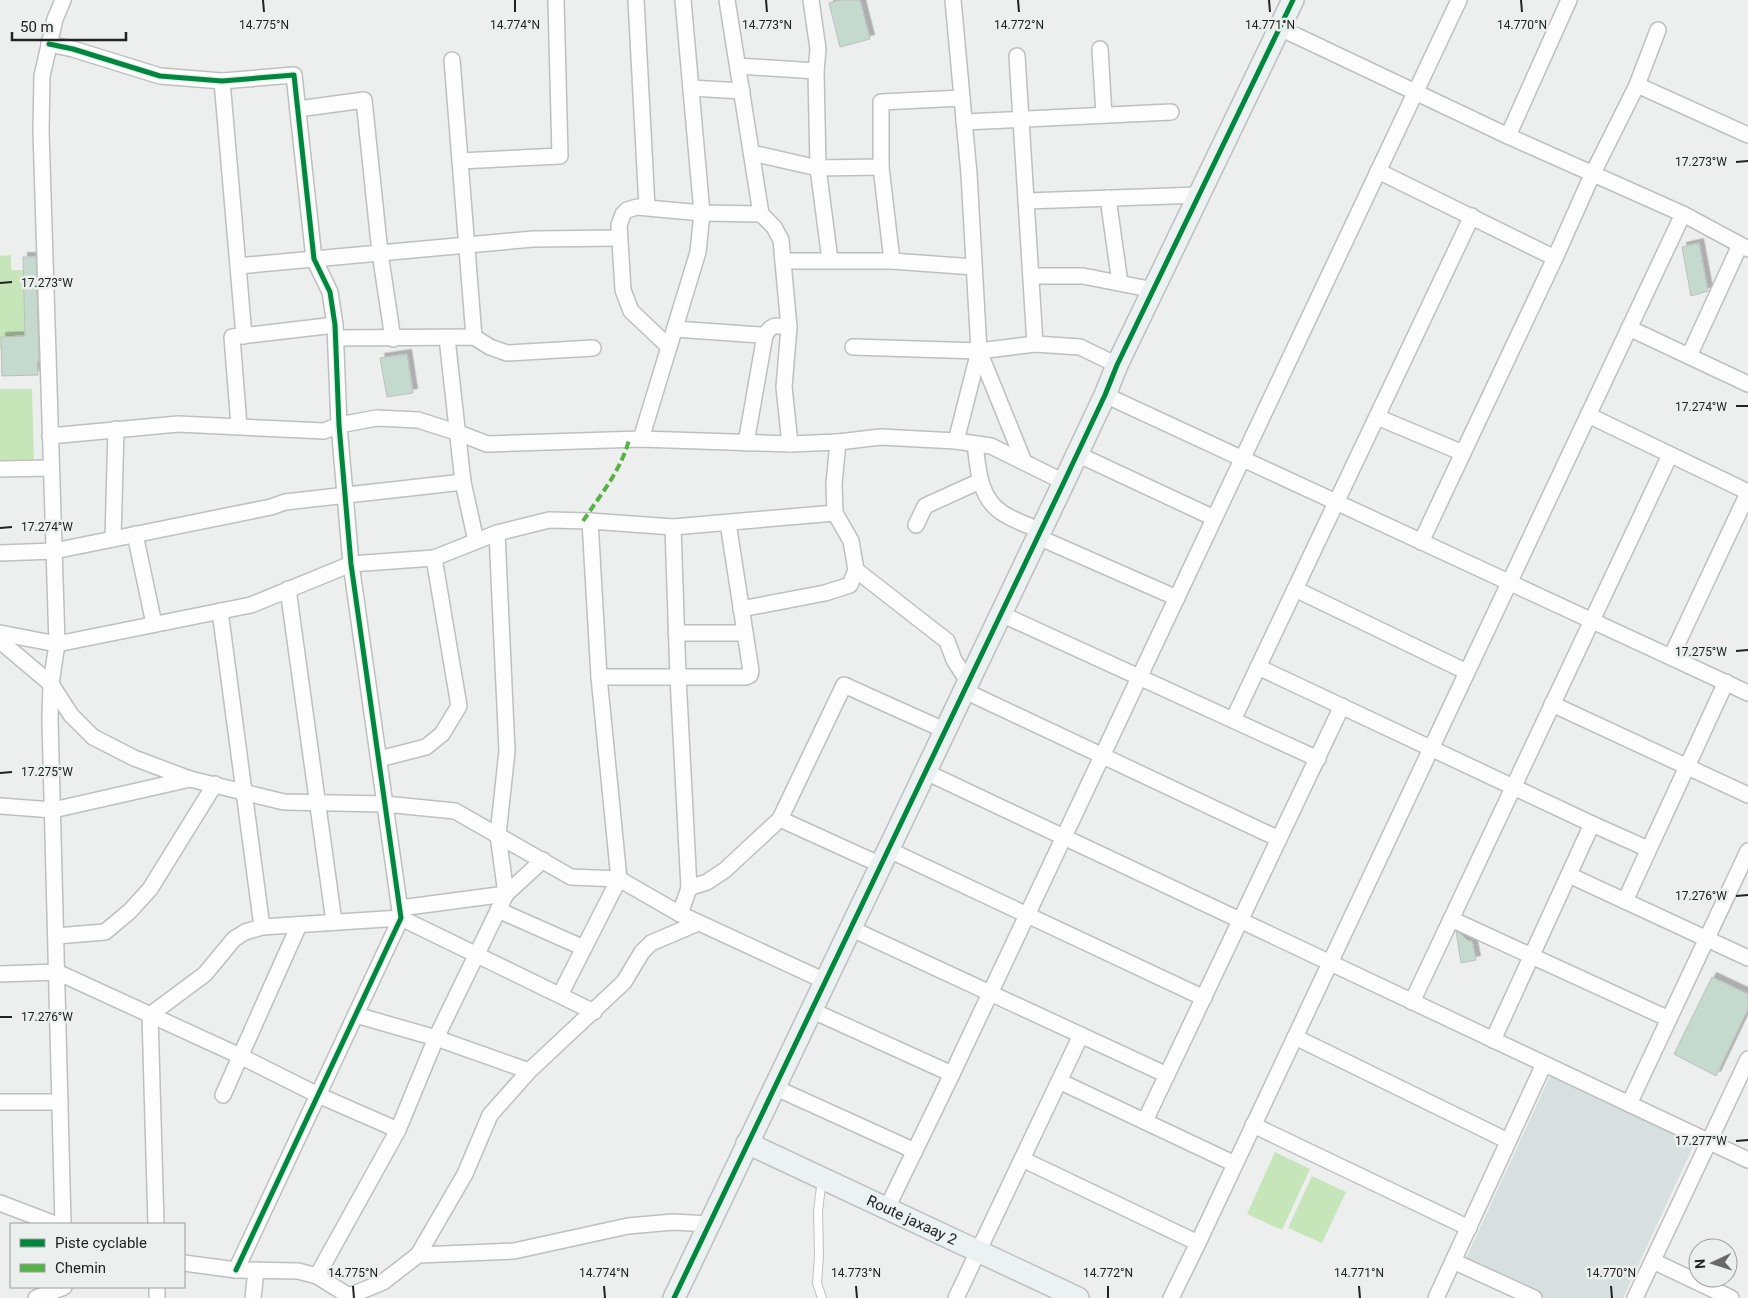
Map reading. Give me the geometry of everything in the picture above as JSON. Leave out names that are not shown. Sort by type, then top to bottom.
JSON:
[{"type":"street","points":[[63,0],[55,18],[42,76],[41,131],[57,644],[51,684],[50,719],[63,1223]]},
{"type":"street","points":[[460,161],[560,156],[556,0]]},
{"type":"street","points":[[636,0],[647,207]]},
{"type":"street","points":[[641,440],[698,252],[702,213],[683,0]]},
{"type":"street","points":[[727,0],[762,214],[774,227],[781,240],[790,327],[784,387],[790,444]]},
{"type":"street","points":[[811,0],[818,49],[816,71],[818,168],[830,260]]},
{"type":"street","points":[[953,0],[964,122],[979,352],[956,441]]},
{"type":"street","points":[[886,1208],[915,1152],[1460,0]]},
{"type":"street","points":[[1508,136],[1570,0]]},
{"type":"street","points":[[674,1298],[747,1143],[776,1088],[825,981],[926,772],[944,730],[1002,614],[1105,395],[1117,365],[1280,28],[1288,1]]},
{"type":"street","points":[[1280,28],[1508,136],[1683,214],[1744,247],[1689,356]]},
{"type":"street","points":[[1421,542],[1556,258],[1593,173],[1637,85],[1658,30]]},
{"type":"street","points":[[49,44],[73,49],[160,76],[222,80],[294,75],[314,259],[330,292],[336,331],[339,425],[351,564],[401,913],[356,1015],[236,1270]]},
{"type":"street","points":[[1100,50],[1104,115]]},
{"type":"street","points":[[1017,56],[1035,344]]},
{"type":"street","points":[[452,60],[474,337]]},
{"type":"street","points":[[738,66],[816,71]]},
{"type":"street","points":[[222,80],[244,336]]},
{"type":"street","points":[[1637,85],[1748,135]]},
{"type":"street","points":[[691,88],[742,91]]},
{"type":"street","points":[[892,261],[881,167],[881,102],[962,98]]},
{"type":"street","points":[[298,109],[364,100],[380,253],[393,339]]},
{"type":"street","points":[[964,122],[1171,112]]},
{"type":"street","points":[[752,153],[818,168],[881,167]]},
{"type":"street","points":[[1378,170],[1556,258]]},
{"type":"street","points":[[1026,201],[1200,196]]},
{"type":"street","points":[[1108,198],[1120,283]]},
{"type":"street","points":[[669,347],[631,311],[623,290],[618,225],[623,214],[627,210],[637,207],[647,207],[702,213],[762,214]]},
{"type":"street","points":[[1171,1298],[1683,214]]},
{"type":"street","points":[[1233,720],[1472,216]]},
{"type":"street","points":[[238,266],[533,239],[620,238]]},
{"type":"street","points":[[783,261],[892,261],[974,267]]},
{"type":"street","points":[[1031,276],[1083,276],[1154,290]]},
{"type":"street","points":[[746,443],[765,335],[770,327],[774,325],[790,327]]},
{"type":"street","points":[[1629,328],[1748,384]]},
{"type":"street","points":[[675,329],[765,335]]},
{"type":"street","points":[[239,426],[232,337],[336,331],[393,339],[474,337],[490,347],[507,353],[593,348]]},
{"type":"street","points":[[447,338],[463,482],[476,541]]},
{"type":"street","points":[[854,347],[979,352],[1035,344],[1080,347],[1117,365]]},
{"type":"street","points":[[979,352],[1024,462]]},
{"type":"street","points":[[1105,395],[1748,693]]},
{"type":"street","points":[[1588,415],[1748,493],[1671,657]]},
{"type":"street","points":[[1377,417],[1463,454]]},
{"type":"street","points":[[50,436],[178,424],[324,431],[339,425],[377,418],[418,420],[487,444],[641,440],[790,444],[838,442],[881,437],[956,441],[991,446],[1064,482]]},
{"type":"street","points":[[113,539],[116,429]]},
{"type":"street","points":[[742,609],[825,593],[850,585],[856,570],[851,541],[835,513],[834,484],[838,442]]},
{"type":"street","points":[[975,444],[980,481],[987,498],[1001,512],[1039,534],[1177,598]]},
{"type":"street","points":[[1077,454],[1214,518]]},
{"type":"street","points":[[1412,1002],[1670,455]]},
{"type":"street","points":[[0,469],[51,468]]},
{"type":"street","points":[[916,525],[925,506],[980,481]]},
{"type":"street","points":[[0,554],[54,551],[272,507],[285,502],[463,482]]},
{"type":"street","points":[[0,634],[57,644],[220,611],[251,604],[351,564],[434,558],[497,533],[549,520],[673,527],[835,513]]},
{"type":"street","points":[[560,995],[619,879],[599,677],[590,521]]},
{"type":"street","points":[[599,677],[746,677],[750,675],[742,609],[728,523]]},
{"type":"street","points":[[673,527],[676,633],[689,888],[680,914]]},
{"type":"street","points":[[497,533],[507,751],[498,835],[506,894]]},
{"type":"street","points":[[135,534],[154,624]]},
{"type":"street","points":[[379,759],[426,747],[442,734],[459,706],[434,558]]},
{"type":"street","points":[[856,570],[947,641],[967,687],[1102,756],[1279,839]]},
{"type":"street","points":[[1295,588],[1467,672]]},
{"type":"street","points":[[288,589],[334,922]]},
{"type":"street","points":[[220,611],[262,927]]},
{"type":"street","points":[[1002,614],[1318,759]]},
{"type":"street","points":[[676,633],[745,633]]},
{"type":"street","points":[[0,641],[51,684],[71,715],[93,737],[134,758],[190,779],[284,802],[385,804],[455,811],[571,877],[619,879],[698,923],[825,981]]},
{"type":"street","points":[[1258,667],[1648,849]]},
{"type":"street","points":[[1624,901],[1726,682]]},
{"type":"street","points":[[689,888],[707,882],[725,870],[780,819],[844,685],[944,730]]},
{"type":"street","points":[[1552,704],[1748,795]]},
{"type":"street","points":[[1145,1121],[1342,706]]},
{"type":"street","points":[[926,772],[1748,1160]]},
{"type":"street","points":[[0,806],[53,810],[190,779]]},
{"type":"street","points":[[56,936],[105,932],[130,911],[150,890],[215,784]]},
{"type":"street","points":[[780,819],[885,858],[1027,915],[1204,998]]},
{"type":"street","points":[[1493,1040],[1592,824]]},
{"type":"street","points":[[1629,1104],[1748,851]]},
{"type":"street","points":[[317,1276],[398,1130],[436,1038],[506,894],[543,860]]},
{"type":"street","points":[[1569,875],[1748,958]]},
{"type":"street","points":[[150,1015],[205,974],[234,939],[245,932],[262,927],[334,922],[401,913],[506,894]]},
{"type":"street","points":[[498,910],[584,948]]},
{"type":"street","points":[[401,913],[476,954],[594,1012]]},
{"type":"street","points":[[1451,919],[1669,1019]]},
{"type":"street","points":[[185,1263],[236,1270],[298,1271],[317,1276],[351,1297],[383,1282],[418,1255],[465,1174],[490,1115],[528,1071],[594,1012],[624,982],[642,952],[651,943],[698,923]]},
{"type":"street","points":[[222,1095],[299,925]]},
{"type":"street","points":[[852,928],[1167,1075]]},
{"type":"street","points":[[0,974],[57,972],[240,1056],[318,1095],[398,1130]]},
{"type":"street","points":[[813,1010],[952,1074]]},
{"type":"street","points":[[150,1015],[156,1223]]},
{"type":"street","points":[[356,1015],[436,1038],[528,1071]]},
{"type":"street","points":[[956,1298],[1081,1035]]},
{"type":"street","points":[[1295,1037],[1508,1141]]},
{"type":"street","points":[[1635,1298],[1748,1059]]},
{"type":"street","points":[[1436,1298],[1544,1064]]},
{"type":"street","points":[[1059,1081],[1235,1164]]},
{"type":"street","points":[[776,1088],[915,1152]]},
{"type":"street","points":[[0,1102],[60,1102]]},
{"type":"street","points":[[1253,1125],[1469,1228]]},
{"type":"street","name":"Route jaxaay 2","points":[[747,1143],[1078,1298]]},
{"type":"street","points":[[1022,1160],[1198,1243]]},
{"type":"street","points":[[0,1204],[51,1223]]},
{"type":"street","points":[[418,1255],[514,1251],[628,1226],[673,1222],[709,1224]]},
{"type":"street","points":[[1453,1262],[1534,1298]]},
{"type":"street","points":[[1652,1262],[1731,1298]]},
{"type":"street","points":[[253,1298],[256,1270]]},
{"type":"street","points":[[36,1298],[62,1288]]},
{"type":"lane","points":[[822,1178],[818,1211],[820,1256],[817,1283],[822,1298]]},
{"type":"shaded area","points":[[1552,1072],[1696,1140],[1623,1298],[1539,1298],[1464,1263]]},
{"type":"green space","points":[[11,255],[11,270],[24,270],[25,336],[2,337],[2,350],[0,350],[0,256]]},
{"type":"green space","points":[[0,389],[32,389],[34,460],[0,461]]},
{"type":"green space","points":[[1275,1152],[1310,1169],[1282,1230],[1247,1214]]},
{"type":"green space","points":[[1312,1176],[1346,1192],[1322,1243],[1288,1228]]},
{"type":"building","points":[[840,0],[860,0],[870,39],[840,47],[829,3]]},
{"type":"building","points":[[1699,243],[1708,291],[1691,296],[1682,247]]},
{"type":"building","points":[[23,257],[36,257],[38,375],[2,376],[1,337],[25,336]]},
{"type":"building","points":[[407,354],[413,393],[387,397],[380,358]]},
{"type":"building","points":[[1456,931],[1468,941],[1472,941],[1476,960],[1461,963]]},
{"type":"building","points":[[1712,977],[1748,994],[1748,1009],[1716,1076],[1674,1054]]},
{"type":"marked path","points":[[583,521],[615,473],[629,440]]},
{"type":"cycle path","points":[[674,1298],[1064,482],[1117,365],[1293,0]]},
{"type":"cycle path","points":[[49,44],[73,49],[160,76],[222,81],[294,75],[314,259],[330,292],[335,325],[339,425],[351,564],[401,918],[236,1270]]}]
